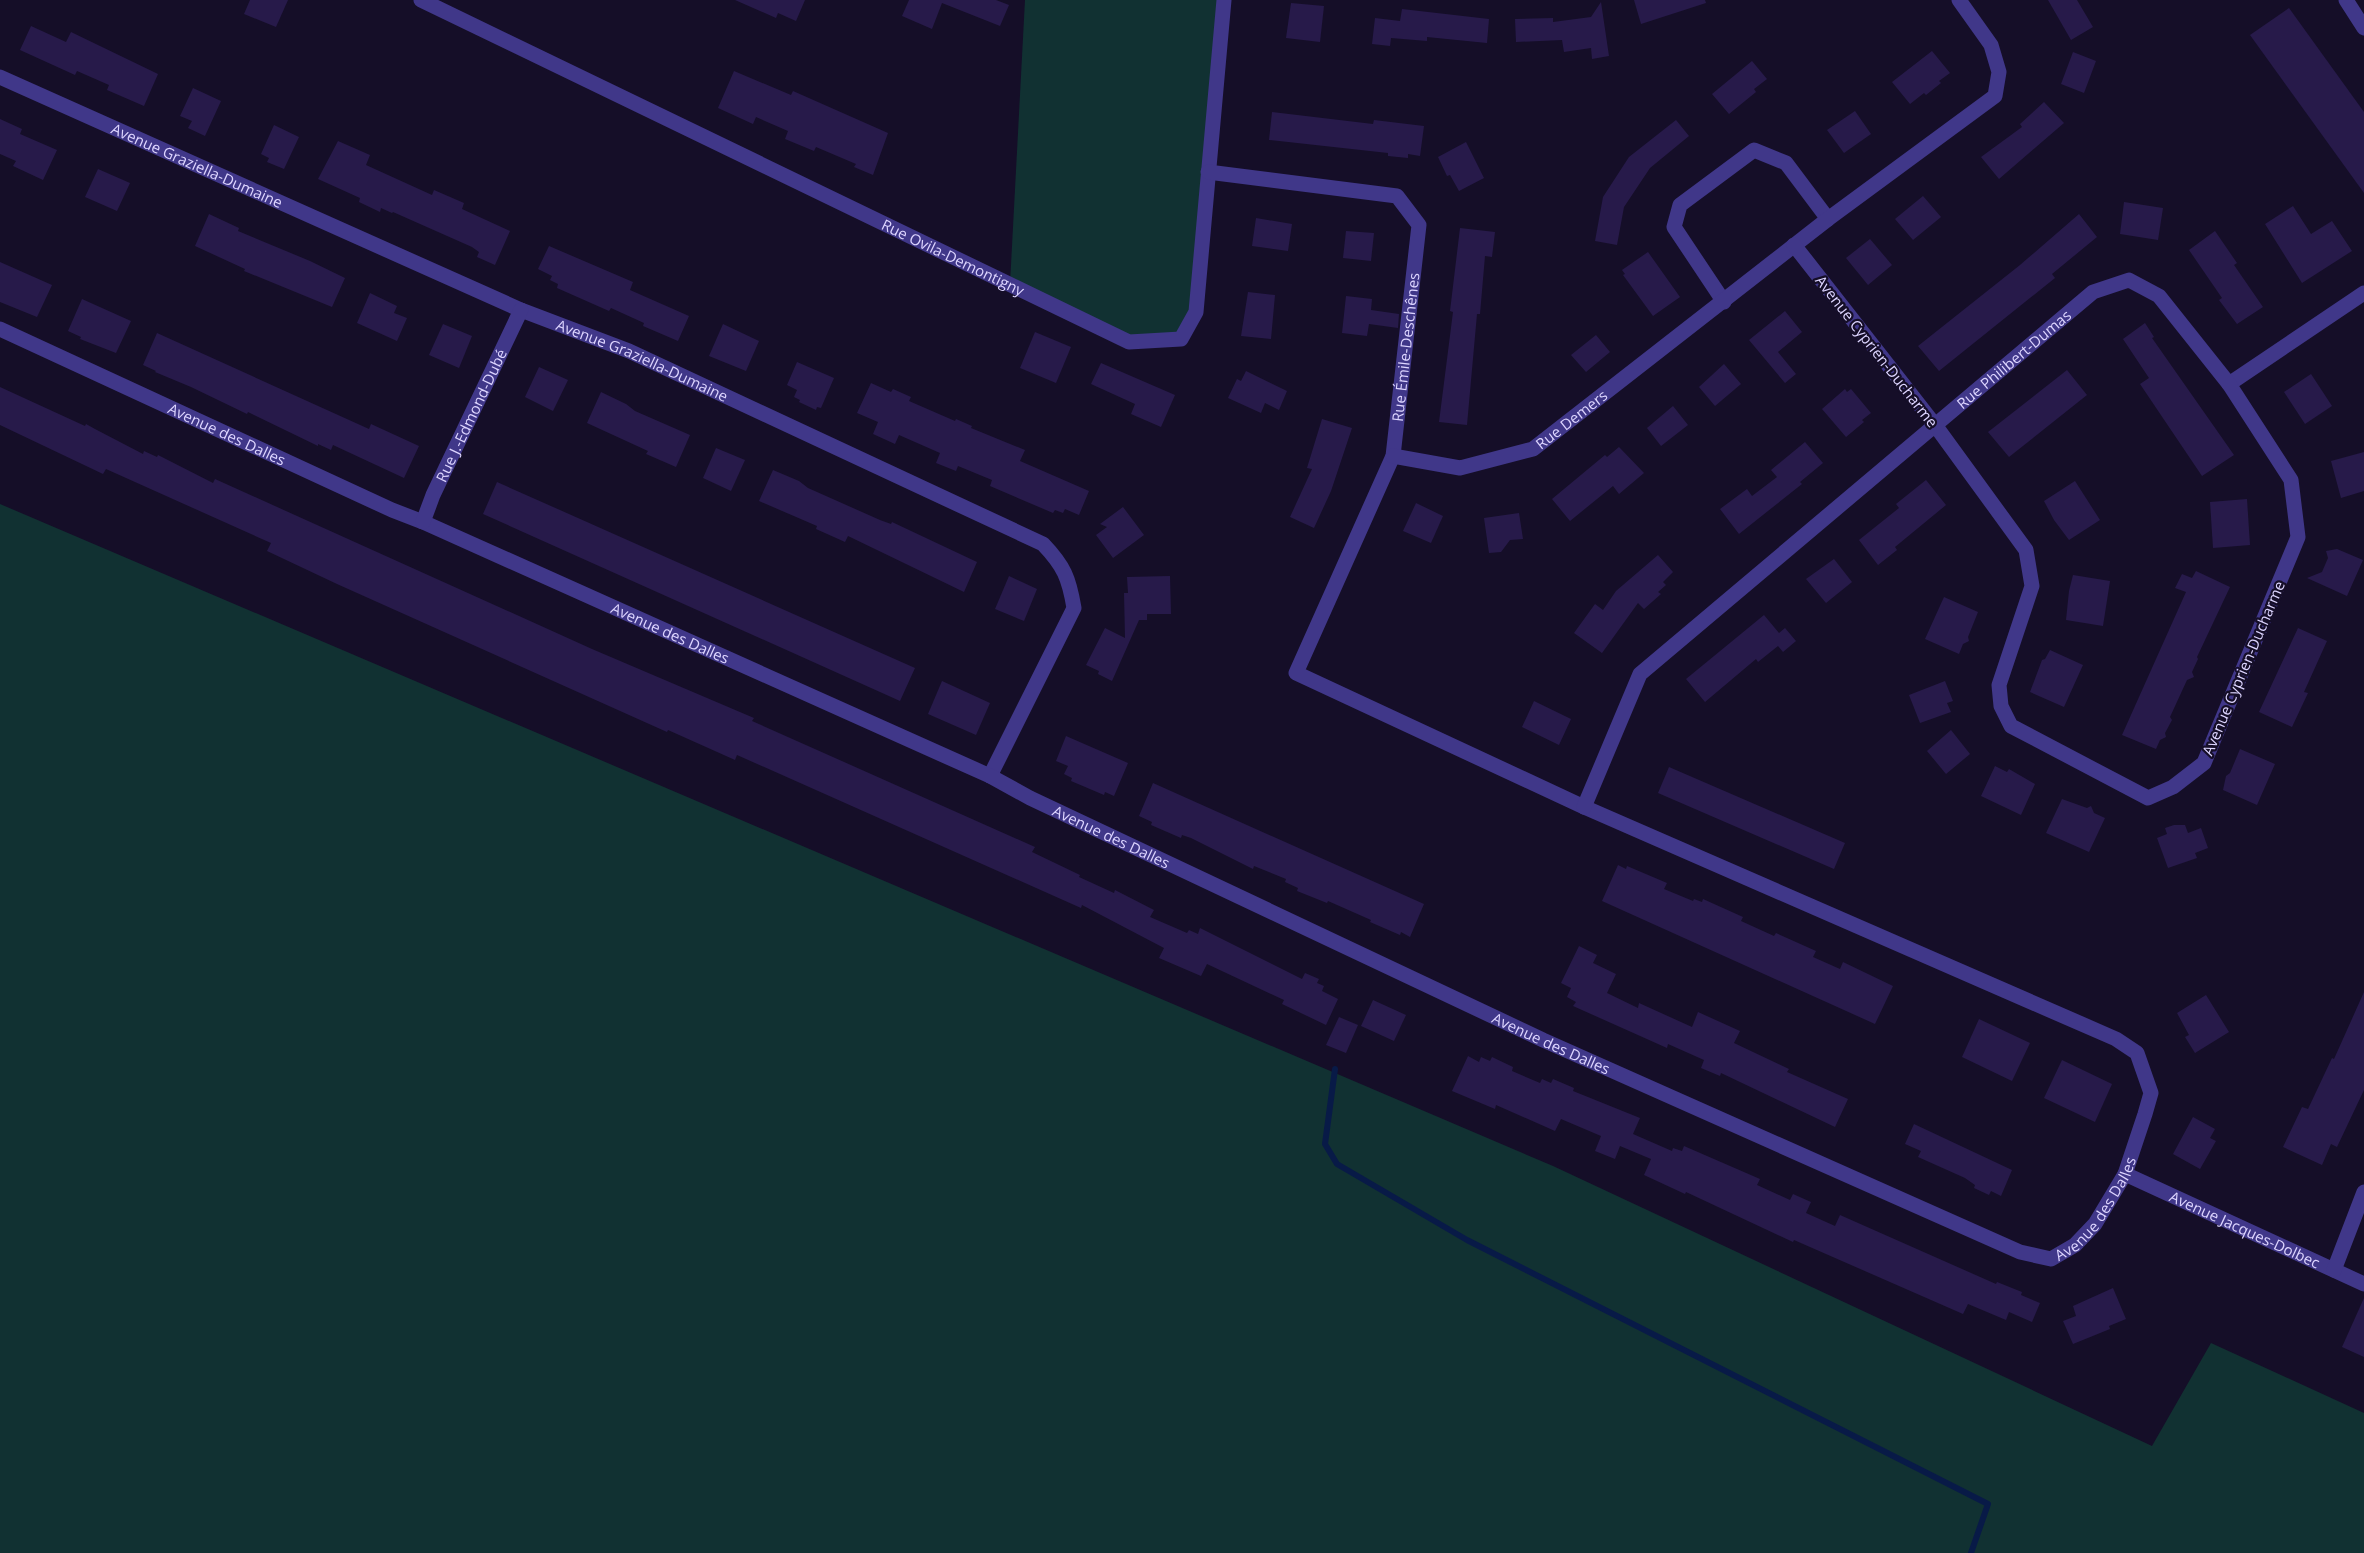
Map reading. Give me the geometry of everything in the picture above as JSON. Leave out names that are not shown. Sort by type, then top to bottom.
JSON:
[{"type":"street","name":"Rue Ovila-Demontigny","points":[[421,0],[1129,342],[1181,339],[1196,312],[1224,0]]},
{"type":"street","name":"Rue Demers","points":[[1393,456],[1460,468],[1533,449],[1828,219],[1995,96],[1999,72],[1991,45],[1959,0]]},
{"type":"street","points":[[2346,0],[2364,27]]},
{"type":"street","name":"Avenue Graziella-Dumaine","points":[[0,77],[521,310],[629,351],[1043,544],[1060,563],[1070,580],[1074,608],[990,776]]},
{"type":"street","points":[[1724,302],[1674,227],[1680,205],[1754,150],[1786,163],[1828,219]]},
{"type":"street","name":"Rue Émile-Deschênes","points":[[1208,172],[1397,196],[1419,225],[1393,456],[1296,673]]},
{"type":"street","name":"Avenue Cyprien-Ducharme","points":[[1794,245],[1935,425],[2026,550],[2032,586],[1999,685],[2001,706],[2011,726],[2148,798],[2173,787],[2204,762],[2298,537],[2291,480],[2229,384]]},
{"type":"street","name":"Rue Philibert-Dumas","points":[[1584,807],[1640,674],[2093,292],[2129,280],[2159,296],[2229,384]]},
{"type":"street","points":[[2229,384],[2364,293]]},
{"type":"street","name":"Rue J.-Edmond-Dubé","points":[[423,522],[452,454],[521,310]]},
{"type":"street","name":"Avenue des Dalles","points":[[0,328],[392,510],[990,776],[1041,803],[1543,1040],[2020,1252],[2051,1259],[2074,1245],[2095,1224],[2125,1174],[2151,1093],[2137,1053],[2116,1039],[1584,807],[1296,673]]},
{"type":"street","name":"Avenue Jacques-Dolbec","points":[[2125,1174],[2364,1284]]},
{"type":"street","points":[[2334,1270],[2364,1192]]},
{"type":"green space","points":[[1025,0],[1224,0],[1196,312],[1181,339],[1129,342],[1010,284]]},
{"type":"green space","points":[[0,504],[1553,1166],[2152,1446],[2211,1343],[2364,1413],[2364,1553],[0,1553]]},
{"type":"building","points":[[250,0],[288,0],[276,27],[244,14]]},
{"type":"building","points":[[735,0],[805,0],[796,21],[778,13],[776,18]]},
{"type":"building","points":[[909,0],[996,0],[1009,5],[1000,26],[942,3],[932,29],[902,16]]},
{"type":"building","points":[[1634,0],[1705,0],[1706,3],[1641,24]]},
{"type":"building","points":[[2048,0],[2077,0],[2093,27],[2071,40]]},
{"type":"building","points":[[1601,2],[1609,56],[1592,59],[1591,48],[1564,52],[1562,40],[1516,42],[1515,19],[1553,18],[1553,22],[1591,17]]},
{"type":"building","points":[[1291,3],[1324,6],[1320,42],[1286,38]]},
{"type":"building","points":[[2289,8],[2364,112],[2364,193],[2250,35]]},
{"type":"building","points":[[1402,9],[1489,19],[1487,43],[1427,37],[1427,41],[1391,38],[1390,46],[1372,44],[1375,18],[1400,21]]},
{"type":"building","points":[[31,26],[66,42],[71,32],[158,74],[144,106],[107,90],[109,85],[77,71],[75,75],[20,50]]},
{"type":"building","points":[[1932,51],[1950,73],[1926,95],[1924,93],[1910,104],[1892,82]]},
{"type":"building","points":[[2073,52],[2096,61],[2084,93],[2061,84]]},
{"type":"building","points":[[1752,61],[1767,79],[1754,89],[1756,92],[1729,114],[1712,94]]},
{"type":"building","points":[[734,71],[791,95],[793,91],[888,133],[873,175],[854,167],[856,164],[816,147],[814,151],[785,139],[788,131],[756,117],[753,124],[718,108]]},
{"type":"building","points":[[193,88],[221,101],[205,136],[188,128],[192,121],[180,116]]},
{"type":"building","points":[[2044,102],[2064,123],[1999,179],[1981,157],[2022,127],[2020,124]]},
{"type":"building","points":[[1855,111],[1871,134],[1844,153],[1827,130]]},
{"type":"building","points":[[1272,112],[1373,124],[1374,120],[1424,126],[1420,156],[1408,154],[1408,158],[1388,156],[1388,153],[1269,140]]},
{"type":"building","points":[[0,119],[22,129],[20,134],[57,150],[43,180],[13,166],[16,161],[0,154]]},
{"type":"building","points":[[1676,120],[1689,136],[1650,168],[1624,207],[1617,245],[1595,241],[1603,197],[1629,157]]},
{"type":"building","points":[[274,125],[299,137],[284,169],[267,162],[269,158],[261,154]]},
{"type":"building","points":[[338,141],[370,155],[366,165],[432,195],[434,190],[464,203],[462,209],[510,231],[495,265],[477,257],[479,252],[472,247],[393,212],[381,208],[380,212],[359,202],[360,198],[318,179]]},
{"type":"building","points":[[1466,142],[1484,178],[1459,191],[1450,175],[1447,176],[1438,157]]},
{"type":"building","points":[[98,169],[130,183],[117,211],[85,197]]},
{"type":"building","points":[[1923,196],[1941,217],[1913,240],[1895,219]]},
{"type":"building","points":[[2124,202],[2163,208],[2158,240],[2120,234]]},
{"type":"building","points":[[2293,206],[2311,234],[2332,221],[2352,251],[2302,283],[2265,224]]},
{"type":"building","points":[[209,214],[239,228],[238,231],[345,278],[332,307],[244,271],[245,269],[195,246]]},
{"type":"building","points":[[2079,214],[2097,237],[2052,274],[2055,278],[1939,371],[1918,346],[2020,265]]},
{"type":"building","points":[[1256,218],[1292,224],[1288,251],[1252,246]]},
{"type":"building","points":[[1460,228],[1495,232],[1492,257],[1485,256],[1480,314],[1477,314],[1467,425],[1439,422],[1453,312],[1450,311]]},
{"type":"building","points":[[1346,231],[1374,233],[1371,261],[1343,258]]},
{"type":"building","points":[[2215,231],[2237,263],[2234,265],[2263,307],[2237,324],[2219,300],[2222,298],[2189,250]]},
{"type":"building","points":[[1870,239],[1892,265],[1868,285],[1846,258]]},
{"type":"building","points":[[549,246],[633,282],[630,290],[689,316],[678,341],[643,326],[644,323],[611,308],[609,311],[557,288],[558,284],[550,280],[552,276],[538,269]]},
{"type":"building","points":[[1648,252],[1680,297],[1653,316],[1623,275],[1625,274],[1622,270]]},
{"type":"building","points":[[0,262],[52,285],[37,317],[0,302]]},
{"type":"building","points":[[1248,292],[1275,295],[1271,339],[1241,336]]},
{"type":"building","points":[[370,293],[397,306],[394,313],[407,318],[397,341],[357,323]]},
{"type":"building","points":[[1346,296],[1372,299],[1371,310],[1399,314],[1398,328],[1369,324],[1367,336],[1342,333]]},
{"type":"building","points":[[82,299],[131,321],[116,353],[80,339],[81,337],[68,331]]},
{"type":"building","points":[[1785,311],[1802,332],[1778,352],[1796,374],[1785,383],[1749,340]]},
{"type":"building","points":[[2145,323],[2154,337],[2152,338],[2234,455],[2202,476],[2140,384],[2149,378],[2123,339]]},
{"type":"building","points":[[443,324],[472,336],[459,368],[429,355]]},
{"type":"building","points":[[723,324],[759,341],[746,371],[709,356]]},
{"type":"building","points":[[1035,332],[1071,347],[1056,383],[1020,368]]},
{"type":"building","points":[[157,333],[369,429],[371,424],[419,446],[404,478],[333,445],[331,450],[318,444],[318,446],[143,365]]},
{"type":"building","points":[[1596,335],[1610,352],[1586,372],[1571,355]]},
{"type":"building","points":[[797,362],[834,378],[821,408],[817,407],[816,410],[799,402],[800,400],[794,397],[797,390],[787,385]]},
{"type":"building","points":[[1101,363],[1175,395],[1161,427],[1131,414],[1135,404],[1091,384]]},
{"type":"building","points":[[1724,364],[1741,384],[1715,406],[1699,387]]},
{"type":"building","points":[[539,367],[568,380],[553,411],[525,397]]},
{"type":"building","points":[[2067,370],[2087,395],[2009,457],[1988,432]]},
{"type":"building","points":[[1246,371],[1287,391],[1279,410],[1265,403],[1261,413],[1228,398],[1237,379],[1241,381]]},
{"type":"building","points":[[2311,374],[2332,406],[2305,424],[2284,392]]},
{"type":"building","points":[[871,383],[891,392],[893,389],[911,397],[909,401],[1025,450],[1020,461],[1089,491],[1079,515],[1065,509],[1063,513],[1055,510],[1053,513],[990,486],[992,480],[958,466],[956,471],[936,463],[940,453],[899,435],[895,444],[873,434],[878,422],[857,413]]},
{"type":"building","points":[[0,387],[85,426],[86,424],[143,454],[144,451],[157,457],[158,455],[213,483],[215,479],[592,649],[754,718],[752,721],[1035,847],[1032,852],[1080,875],[1079,877],[1114,893],[1115,890],[1154,910],[1150,917],[1187,933],[1189,930],[1198,934],[1200,928],[1302,979],[1305,973],[1319,979],[1317,983],[1324,986],[1322,991],[1338,999],[1326,1025],[1282,1004],[1284,1000],[1207,964],[1201,976],[1159,958],[1164,948],[1082,905],[1081,908],[737,755],[735,760],[668,730],[667,732],[267,551],[271,543],[106,469],[103,474],[0,425]]},
{"type":"building","points":[[1845,389],[1847,392],[1851,389],[1871,413],[1846,437],[1822,409]]},
{"type":"building","points":[[601,392],[635,411],[690,435],[676,467],[646,454],[648,451],[587,423]]},
{"type":"building","points":[[1673,406],[1688,425],[1661,446],[1647,428]]},
{"type":"building","points":[[1322,419],[1352,428],[1331,491],[1314,528],[1290,517],[1312,469],[1307,468]]},
{"type":"building","points":[[1805,442],[1823,463],[1800,482],[1802,484],[1739,534],[1720,509],[1747,489],[1752,496],[1777,477],[1771,470]]},
{"type":"building","points":[[1619,447],[1644,473],[1619,494],[1613,486],[1570,521],[1552,499],[1605,455],[1607,457]]},
{"type":"building","points":[[716,448],[745,460],[731,491],[703,478]]},
{"type":"building","points":[[2364,452],[2364,491],[2341,498],[2331,461]]},
{"type":"building","points":[[773,470],[799,481],[808,488],[880,520],[891,524],[892,522],[977,562],[964,592],[848,536],[845,542],[816,529],[817,526],[759,501]]},
{"type":"building","points":[[1926,480],[1946,505],[1895,547],[1897,550],[1878,565],[1859,540],[1899,508],[1896,504]]},
{"type":"building","points":[[2075,481],[2100,520],[2069,540],[2054,520],[2044,501]]},
{"type":"building","points":[[497,482],[915,668],[900,701],[483,514]]},
{"type":"building","points":[[2247,499],[2250,545],[2213,548],[2210,502]]},
{"type":"building","points":[[1416,503],[1443,516],[1431,543],[1403,531]]},
{"type":"building","points":[[1123,507],[1144,535],[1113,558],[1096,535],[1107,527],[1100,524]]},
{"type":"building","points":[[1519,513],[1523,539],[1510,540],[1501,552],[1489,553],[1484,518]]},
{"type":"building","points":[[2337,549],[2363,560],[2347,596],[2307,578],[2322,572],[2328,558],[2326,551]]},
{"type":"building","points":[[1658,555],[1673,572],[1663,582],[1666,585],[1658,592],[1661,594],[1644,609],[1638,603],[1602,653],[1574,633],[1595,604],[1603,610],[1616,591]]},
{"type":"building","points":[[1834,559],[1852,582],[1826,603],[1806,579]]},
{"type":"building","points":[[2196,571],[2230,587],[2197,657],[2192,672],[2194,677],[2187,680],[2170,717],[2172,720],[2165,733],[2166,737],[2160,740],[2156,749],[2122,735],[2186,592],[2175,588],[2182,574],[2192,578]]},
{"type":"building","points":[[2073,575],[2110,581],[2103,626],[2066,620]]},
{"type":"building","points":[[1009,576],[1037,589],[1024,621],[995,609]]},
{"type":"building","points":[[1170,576],[1171,614],[1147,614],[1147,620],[1139,620],[1112,681],[1086,665],[1105,628],[1125,638],[1124,593],[1128,593],[1127,577]]},
{"type":"building","points":[[1944,597],[1978,612],[1968,637],[1969,641],[1963,644],[1959,654],[1925,639]]},
{"type":"building","points":[[1764,615],[1779,633],[1785,628],[1796,641],[1783,652],[1778,646],[1758,662],[1756,659],[1705,702],[1686,679]]},
{"type":"building","points":[[2298,628],[2327,641],[2304,692],[2308,693],[2292,727],[2259,712]]},
{"type":"building","points":[[2050,650],[2083,665],[2064,707],[2030,692],[2042,660]]},
{"type":"building","points":[[942,681],[990,703],[976,735],[928,714]]},
{"type":"building","points":[[1945,681],[1953,701],[1947,703],[1951,712],[1920,723],[1909,695]]},
{"type":"building","points":[[1534,701],[1571,719],[1559,745],[1522,727]]},
{"type":"building","points":[[1951,730],[1970,754],[1946,774],[1927,751]]},
{"type":"building","points":[[1066,736],[1128,763],[1114,796],[1105,792],[1104,795],[1071,781],[1072,778],[1064,774],[1068,766],[1056,761]]},
{"type":"building","points":[[2240,749],[2275,764],[2257,805],[2223,790],[2226,776],[2230,773]]},
{"type":"building","points":[[1995,766],[2007,772],[2009,769],[2035,784],[2021,815],[1981,796]]},
{"type":"building","points":[[1669,767],[1845,843],[1834,869],[1658,793]]},
{"type":"building","points":[[1153,783],[1424,904],[1410,937],[1370,922],[1371,920],[1328,901],[1327,903],[1297,891],[1298,888],[1285,882],[1286,879],[1254,866],[1253,869],[1191,838],[1182,835],[1181,838],[1151,825],[1152,822],[1139,816]]},
{"type":"building","points":[[2062,799],[2087,808],[2091,806],[2094,813],[2105,818],[2089,852],[2046,833]]},
{"type":"building","points":[[2185,825],[2188,833],[2201,828],[2208,848],[2195,853],[2197,858],[2168,868],[2157,838],[2167,834],[2165,828]]},
{"type":"building","points":[[1618,865],[1626,869],[1627,866],[1667,883],[1664,889],[1693,901],[1694,899],[1702,902],[1703,899],[1743,917],[1741,921],[1774,936],[1776,933],[1816,951],[1813,957],[1840,969],[1843,962],[1893,986],[1875,1024],[1602,901]]},
{"type":"building","points":[[1579,946],[1597,955],[1593,963],[1616,974],[1607,993],[1638,1008],[1639,1003],[1692,1027],[1698,1012],[1740,1031],[1734,1043],[1789,1069],[1787,1072],[1848,1099],[1835,1127],[1721,1073],[1720,1076],[1701,1068],[1704,1060],[1668,1044],[1667,1048],[1573,1006],[1576,1002],[1567,997],[1571,988],[1561,983]]},
{"type":"building","points":[[2364,992],[2364,1090],[2337,1147],[2331,1144],[2322,1165],[2283,1147],[2302,1107],[2308,1109],[2332,1058],[2334,1059]]},
{"type":"building","points":[[2206,995],[2229,1032],[2195,1053],[2185,1037],[2189,1035],[2177,1013]]},
{"type":"building","points":[[1373,1000],[1406,1015],[1394,1041],[1361,1026]]},
{"type":"building","points":[[1339,1017],[1358,1025],[1346,1053],[1326,1045]]},
{"type":"building","points":[[1979,1019],[2030,1043],[2012,1081],[1962,1057]]},
{"type":"building","points":[[1468,1056],[1479,1062],[1481,1057],[1490,1061],[1492,1057],[1513,1067],[1512,1071],[1540,1083],[1542,1079],[1551,1083],[1553,1079],[1574,1088],[1573,1091],[1640,1118],[1633,1134],[1672,1151],[1673,1148],[1682,1151],[1684,1146],[1760,1179],[1757,1185],[1790,1200],[1793,1194],[1811,1202],[1806,1213],[1835,1226],[1840,1215],[1996,1284],[1997,1282],[2022,1292],[2021,1295],[2040,1303],[2032,1322],[2009,1312],[2006,1320],[1968,1304],[1963,1314],[1794,1240],[1793,1242],[1644,1175],[1651,1159],[1620,1146],[1615,1159],[1595,1151],[1601,1136],[1561,1119],[1555,1131],[1496,1105],[1495,1109],[1452,1091]]},
{"type":"building","points":[[2062,1060],[2112,1084],[2095,1122],[2044,1098]]},
{"type":"building","points":[[2193,1117],[2215,1129],[2210,1138],[2216,1141],[2200,1169],[2173,1154]]},
{"type":"building","points":[[1914,1124],[2012,1170],[2001,1196],[1991,1191],[1989,1195],[1974,1188],[1975,1185],[1965,1178],[1918,1157],[1921,1151],[1905,1144]]},
{"type":"building","points":[[2113,1288],[2126,1319],[2109,1326],[2110,1329],[2073,1344],[2063,1321],[2076,1316],[2073,1306]]},
{"type":"building","points":[[2364,1298],[2364,1357],[2342,1347]]},
{"type":"waterway","points":[[1335,1069],[1325,1144],[1337,1164],[1467,1240],[1988,1504],[1971,1553]]}]
